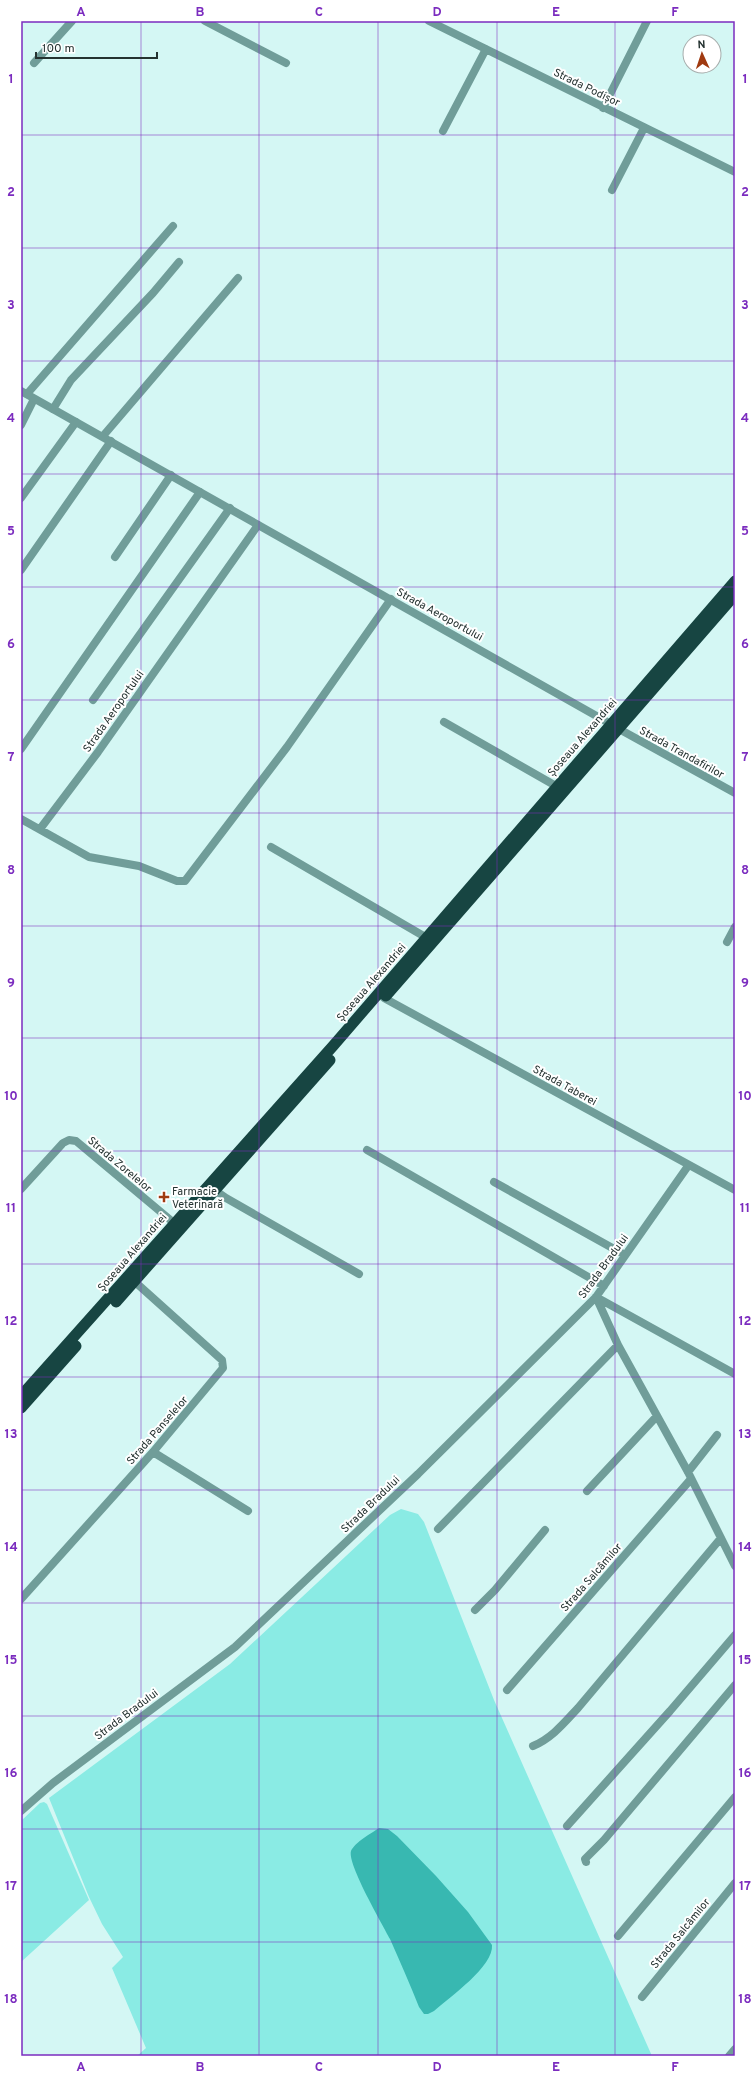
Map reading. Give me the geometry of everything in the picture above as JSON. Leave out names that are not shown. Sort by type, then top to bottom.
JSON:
[{"type":"highway","name":"Șoseaua Alexandriei","points":[[21,1408],[216,1190],[384,998],[615,726],[735,581]]},
{"type":"highway","name":"Șoseaua Alexandriei","points":[[21,1396],[333,1046],[556,786],[615,726],[735,595]]},
{"type":"street","points":[[34,63],[72,21]]},
{"type":"street","points":[[205,21],[286,63]]},
{"type":"street","name":"Strada Podișor","points":[[429,21],[735,172]]},
{"type":"street","points":[[603,108],[647,21]]},
{"type":"street","points":[[443,131],[486,49]]},
{"type":"street","points":[[612,190],[644,128]]},
{"type":"street","points":[[24,393],[173,226]]},
{"type":"street","points":[[53,409],[71,380],[179,262]]},
{"type":"street","points":[[103,436],[238,278]]},
{"type":"street","name":"Strada Aeroportului","points":[[24,393],[103,436],[615,726]]},
{"type":"street","points":[[21,425],[34,399]]},
{"type":"street","points":[[21,498],[76,422]]},
{"type":"street","points":[[21,570],[111,441]]},
{"type":"street","points":[[115,557],[171,475]]},
{"type":"street","points":[[21,749],[200,492]]},
{"type":"street","points":[[93,700],[230,508]]},
{"type":"street","name":"Strada Aeroportului","points":[[40,829],[98,752],[258,525]]},
{"type":"street","points":[[21,819],[89,857],[139,866],[177,881],[186,881],[287,747],[391,600]]},
{"type":"street","points":[[444,722],[556,786]]},
{"type":"street","name":"Strada Trandafirilor","points":[[615,726],[735,793]]},
{"type":"street","points":[[271,847],[427,938]]},
{"type":"street","points":[[727,942],[735,927]]},
{"type":"street","name":"Strada Taberei","points":[[384,998],[688,1166],[735,1190]]},
{"type":"street","name":"Strada Zorelelor","points":[[21,1190],[63,1143],[69,1140],[76,1141],[174,1223]]},
{"type":"street","points":[[367,1150],[604,1286]]},
{"type":"street","name":"Strada Bradului","points":[[21,1811],[53,1783],[235,1647],[440,1452],[596,1297],[688,1166]]},
{"type":"street","points":[[494,1182],[625,1255]]},
{"type":"street","points":[[216,1190],[226,1198],[359,1274]]},
{"type":"street","name":"Strada Panselelor","points":[[21,1599],[153,1452],[221,1372],[224,1364],[222,1360],[134,1281]]},
{"type":"street","points":[[596,1297],[618,1345],[689,1476],[735,1566]]},
{"type":"street","points":[[596,1297],[735,1374]]},
{"type":"street","points":[[438,1529],[618,1345]]},
{"type":"street","points":[[587,1491],[657,1416]]},
{"type":"street","name":"Strada Salcâmilor","points":[[507,1690],[689,1476],[717,1435]]},
{"type":"street","points":[[153,1452],[248,1511]]},
{"type":"street","points":[[475,1610],[495,1590],[545,1530]]},
{"type":"street","points":[[533,1746],[544,1742],[578,1708],[721,1538]]},
{"type":"street","points":[[567,1826],[670,1711],[735,1635]]},
{"type":"street","points":[[586,1862],[585,1859],[614,1828],[735,1685]]},
{"type":"street","points":[[618,1936],[735,1797]]},
{"type":"street","name":"Strada Salcâmilor","points":[[642,1997],[735,1883]]},
{"type":"street","points":[[729,2056],[735,2049]]},
{"type":"shaded area","points":[[401,1509],[418,1514],[424,1522],[494,1700],[652,2056],[137,2056],[146,2048],[112,1968],[123,1957],[102,1924],[89,1897],[49,1798],[230,1664],[390,1515]]},
{"type":"shaded area","points":[[44,1802],[47,1804],[89,1900],[21,1962],[21,1821],[40,1803]]},
{"type":"shaded area","points":[[379,1828],[388,1829],[397,1836],[436,1876],[468,1912],[492,1945],[491,1953],[486,1962],[470,1981],[434,2011],[428,2014],[424,2014],[419,2007],[390,1939],[360,1881],[351,1858],[351,1851],[356,1844]]},
{"type":"place","name":"Farmacie Veterinară","points":[[164,1197]]}]
